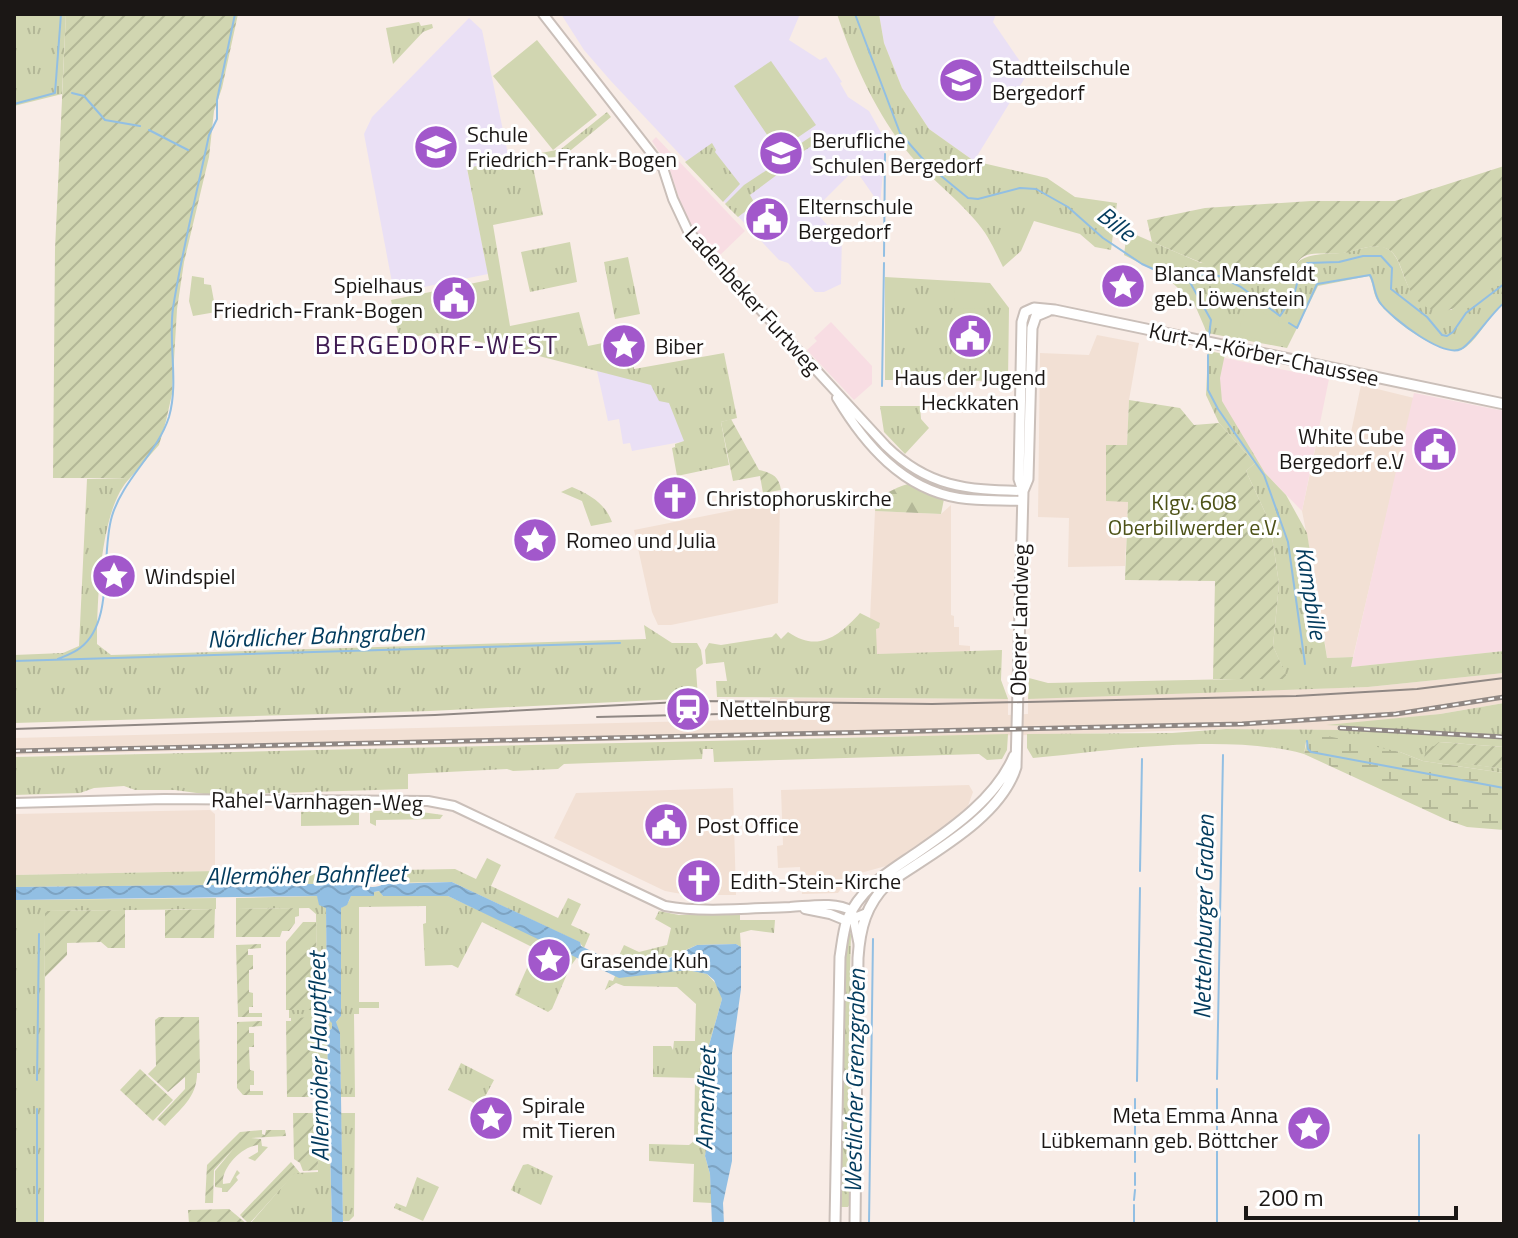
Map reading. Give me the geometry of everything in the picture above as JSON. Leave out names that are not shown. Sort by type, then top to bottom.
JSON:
[{"type":"main road","name":"Kurt-A.-Körber-Chaussee","points":[[1025,312],[1034,308],[1055,310],[1504,404]]},
{"type":"main road","name":"Oberer Landweg","points":[[1026,376],[1035,319],[1041,313],[1055,310]]},
{"type":"main road","name":"Oberer Landweg","points":[[867,913],[887,884],[989,811],[1013,777],[1022,496],[1028,479],[1022,322],[1025,312]]},
{"type":"main road","points":[[835,1224],[840,957],[851,917],[871,885],[935,840],[980,802],[999,782],[1016,749]]},
{"type":"main road","points":[[855,1224],[859,946],[867,913]]},
{"type":"street","name":"Ladenbeker Furtweg","points":[[543,14],[663,168],[688,231],[831,387],[877,454],[913,482],[957,498],[1022,496]]},
{"type":"street","name":"Rahel-Varnhagen-Weg","points":[[14,803],[164,799],[428,801],[454,806],[665,906],[696,909],[789,907],[851,917]]},
{"type":"street","points":[[859,946],[851,917],[867,913]]},
{"type":"shaded area","name":"Berufliche Schulen Bergedorf","points":[[561,14],[800,14],[789,40],[820,60],[826,57],[848,97],[869,111],[888,145],[885,149],[880,205],[855,169],[814,210],[829,227],[832,224],[842,233],[841,284],[824,292],[815,292],[788,263],[779,260],[610,80],[584,50]]},
{"type":"shaded area","name":"Stadtteilschule Bergedorf","points":[[879,14],[996,14],[993,22],[1028,73],[974,161],[929,129],[902,88],[884,43]]},
{"type":"shaded area","name":"Schule Friedrich-Frank-Bogen","points":[[469,18],[482,30],[509,159],[467,169],[488,274],[394,293],[364,134],[372,117]]},
{"type":"shaded area","points":[[656,137],[745,231],[718,257],[684,214],[669,167],[652,141]]},
{"type":"shaded area","points":[[831,322],[872,366],[872,384],[854,400],[807,350],[817,341],[814,338]]},
{"type":"shaded area","points":[[1097,335],[1139,343],[1129,400],[1127,445],[1106,445],[1128,501],[1125,566],[1068,567],[1069,518],[1038,517],[1040,353],[1089,355]]},
{"type":"shaded area","points":[[1210,355],[1329,379],[1302,511],[1265,473],[1211,388]]},
{"type":"shaded area","points":[[597,371],[674,388],[686,441],[632,451],[630,443],[623,444],[619,419],[608,421]]},
{"type":"shaded area","points":[[1361,385],[1414,398],[1353,657],[1327,658],[1302,511],[1319,431],[1350,437]]},
{"type":"shaded area","points":[[1414,393],[1504,411],[1504,651],[1351,667]]},
{"type":"shaded area","points":[[780,501],[778,603],[658,625],[652,612],[634,530]]},
{"type":"shaded area","points":[[951,505],[951,615],[954,616],[954,627],[959,627],[959,645],[970,646],[970,653],[876,654],[876,628],[870,619],[875,511],[941,514]]},
{"type":"shaded area","points":[[1504,673],[1504,703],[1440,714],[1334,725],[1348,727],[1348,730],[1226,729],[1042,735],[777,737],[14,755],[14,738],[776,719],[770,698],[1008,699],[1008,715],[1028,714],[1028,699],[1038,697],[1368,687]]},
{"type":"shaded area","points":[[969,785],[973,792],[968,806],[924,845],[893,864],[850,876],[838,893],[802,894],[800,867],[778,868],[777,846],[783,845],[781,790]]},
{"type":"shaded area","points":[[733,788],[736,895],[687,895],[665,891],[554,838],[576,793]]},
{"type":"shaded area","points":[[210,810],[215,814],[215,871],[14,875],[14,814]]},
{"type":"green space","points":[[14,14],[66,14],[62,94],[14,106]]},
{"type":"green space","points":[[66,14],[238,14],[214,111],[209,157],[184,262],[177,309],[172,394],[166,421],[159,445],[130,478],[53,478],[55,249]]},
{"type":"green space","points":[[837,14],[879,14],[884,43],[902,88],[929,129],[974,161],[1047,178],[1075,197],[1117,203],[1111,250],[1095,247],[1080,234],[1034,221],[1021,251],[1003,267],[980,225],[919,165],[892,131],[865,82]]},
{"type":"green space","points":[[419,22],[421,26],[432,24],[433,28],[423,32],[393,64],[386,28]]},
{"type":"green space","points":[[537,40],[597,115],[553,150],[493,76]]},
{"type":"green space","points":[[771,61],[816,125],[778,151],[734,86]]},
{"type":"green space","points":[[607,112],[611,117],[565,155],[532,162],[543,215],[493,225],[510,326],[579,312],[588,346],[627,338],[634,369],[724,353],[737,418],[721,422],[729,465],[677,476],[672,448],[684,441],[669,403],[659,401],[651,385],[437,333],[399,339],[391,300],[489,280],[467,168],[561,149]]},
{"type":"green space","points":[[821,130],[828,139],[824,138],[796,156],[798,159],[750,195],[755,204],[738,217],[725,204],[744,185]]},
{"type":"green space","points":[[712,143],[715,152],[740,184],[723,202],[685,162]]},
{"type":"green space","points":[[1504,166],[1504,273],[1484,290],[1450,310],[1429,308],[1418,301],[1398,261],[1385,248],[1374,246],[1343,253],[1311,254],[1284,270],[1238,273],[1208,265],[1152,242],[1147,220],[1205,208],[1311,201],[1395,201]]},
{"type":"green space","points":[[1127,231],[1201,263],[1293,266],[1315,255],[1383,247],[1396,257],[1411,291],[1430,306],[1451,310],[1504,273],[1504,304],[1466,347],[1457,350],[1433,344],[1393,317],[1377,300],[1369,276],[1318,286],[1287,348],[1207,333],[1194,303],[1165,276],[1124,255]]},
{"type":"green space","points":[[570,242],[577,282],[530,292],[521,252]]},
{"type":"green space","points":[[628,257],[640,314],[615,319],[604,262]]},
{"type":"green space","points":[[192,276],[204,278],[204,284],[211,285],[216,312],[193,316],[189,301]]},
{"type":"green space","points":[[885,277],[990,283],[1009,308],[1008,381],[885,380]]},
{"type":"green space","points":[[955,283],[986,284],[984,309],[954,308]]},
{"type":"green space","points":[[1246,304],[1279,321],[1274,343],[1238,335]]},
{"type":"green space","points":[[1208,351],[1225,354],[1220,378],[1222,401],[1265,473],[1286,495],[1307,533],[1327,658],[1353,657],[1351,667],[1504,651],[1504,673],[1368,687],[1028,699],[1029,678],[1048,683],[1287,678],[1273,646],[1279,584],[1270,523],[1246,471],[1255,463],[1219,423],[1206,395]]},
{"type":"green space","name":"Klgv. 608 Oberbillwerder e.V.","points":[[1129,400],[1180,408],[1194,425],[1219,423],[1255,463],[1246,471],[1270,523],[1279,584],[1273,646],[1288,679],[1213,679],[1215,581],[1125,580],[1128,502],[1106,501],[1106,445],[1127,445]]},
{"type":"green space","points":[[880,406],[920,406],[921,419],[929,428],[905,454],[884,432]]},
{"type":"green space","points":[[731,419],[759,470],[774,476],[781,490],[763,493],[760,476],[733,481],[721,422]]},
{"type":"green space","points":[[130,478],[120,491],[113,509],[100,573],[97,644],[111,655],[646,639],[644,625],[672,643],[697,643],[703,664],[696,669],[698,698],[430,711],[14,723],[14,655],[63,653],[79,646],[87,479]]},
{"type":"green space","points":[[908,484],[944,499],[941,514],[875,511],[883,496]]},
{"type":"green space","points":[[572,487],[596,500],[612,522],[591,526],[582,501],[561,492]]},
{"type":"green space","points":[[860,613],[880,623],[876,629],[877,654],[1002,650],[1001,680],[1008,699],[717,697],[716,681],[727,681],[724,662],[706,664],[705,650],[709,643],[721,645],[772,637],[776,633],[781,639],[788,632],[809,641],[818,641],[836,635]]},
{"type":"green space","points":[[1504,703],[1504,747],[1440,742],[1424,757],[1504,769],[1504,773],[1423,761],[1400,752],[1308,741],[1304,754],[1273,748],[1205,744],[1033,758],[1027,748],[1027,734],[1172,733],[1226,729],[1348,730],[1348,726],[1326,725],[1440,714]]},
{"type":"green space","points":[[1008,734],[1007,750],[1002,759],[987,760],[979,754],[714,762],[713,749],[703,749],[702,759],[564,764],[558,769],[408,774],[408,789],[211,795],[175,790],[135,790],[124,786],[94,788],[80,793],[14,795],[14,757]]},
{"type":"green space","points":[[1309,734],[1400,752],[1423,761],[1504,773],[1504,830],[1467,827],[1447,820],[1304,754]]},
{"type":"green space","points":[[1439,742],[1504,747],[1504,769],[1424,758],[1427,747]]},
{"type":"green space","points":[[407,810],[443,815],[440,819],[376,820],[376,826],[370,823],[370,811]]},
{"type":"green space","points":[[359,811],[359,825],[301,826],[301,812]]},
{"type":"green space","points":[[487,858],[501,865],[491,886],[558,918],[568,898],[581,904],[571,925],[590,934],[584,948],[579,942],[452,882],[386,883],[400,870],[455,869],[476,879]]},
{"type":"green space","points":[[215,871],[215,885],[14,887],[14,875]]},
{"type":"green space","points":[[333,871],[351,874],[351,880],[338,877],[316,884],[235,885],[235,872],[267,872],[280,878],[307,878]]},
{"type":"green space","points":[[380,891],[383,896],[448,896],[578,956],[548,1012],[515,995],[527,968],[540,951],[482,922],[458,968],[452,965],[425,966],[423,924],[426,923],[426,906],[359,907],[359,1002],[379,1002],[379,1008],[359,1008],[359,1014],[354,1014],[355,1097],[341,1097],[340,1033],[336,1022],[341,1016],[341,908],[351,895],[374,896],[374,892]]},
{"type":"green space","points":[[317,896],[326,908],[327,1018],[332,1022],[332,1028],[327,1033],[329,1097],[318,1097],[317,1018],[289,1018],[289,1010],[317,1009],[316,914],[309,908],[236,909],[236,898]]},
{"type":"green space","points":[[216,898],[216,909],[45,911],[44,1224],[14,1224],[14,900]]},
{"type":"green space","points":[[299,908],[295,923],[289,931],[282,931],[280,937],[236,937],[236,909]]},
{"type":"green space","points":[[215,909],[214,938],[165,938],[165,910]]},
{"type":"green space","points":[[125,910],[125,948],[108,948],[101,942],[67,943],[67,955],[45,977],[45,911]]},
{"type":"green space","points":[[659,911],[679,915],[740,914],[740,920],[775,920],[774,933],[751,930],[740,933],[741,947],[736,944],[697,945],[649,962],[615,964],[624,945],[639,952],[667,945],[671,928],[655,919]]},
{"type":"green space","points":[[303,922],[316,922],[317,1010],[286,1010],[286,942]]},
{"type":"green space","points":[[851,933],[850,974],[854,993],[852,1201],[848,1207],[841,1207],[844,959]]},
{"type":"green space","points":[[261,944],[261,948],[248,949],[248,955],[253,955],[249,992],[253,993],[253,1007],[249,1007],[249,1013],[262,1013],[262,1017],[238,1017],[236,945]]},
{"type":"green space","points":[[687,970],[707,974],[719,987],[722,999],[706,1056],[713,1108],[705,1156],[712,1203],[693,1202],[694,1164],[649,1161],[649,1144],[689,1145],[694,1141],[695,1078],[653,1077],[653,1046],[671,1046],[673,1050],[674,1041],[695,1041],[696,1004],[677,987],[624,986],[616,983],[605,990],[609,980],[613,981],[615,976]]},
{"type":"green space","points":[[159,1017],[199,1017],[200,1073],[197,1073],[191,1096],[165,1126],[157,1119],[185,1089],[185,1077],[168,1092],[148,1074],[156,1066],[155,1020]]},
{"type":"green space","points":[[317,1017],[318,1097],[287,1097],[286,1021]]},
{"type":"green space","points":[[262,1021],[262,1026],[249,1027],[249,1033],[254,1033],[254,1047],[249,1047],[250,1070],[254,1071],[254,1085],[250,1085],[250,1091],[263,1091],[263,1095],[243,1095],[237,1088],[237,1022]]},
{"type":"green space","points":[[461,1063],[494,1080],[480,1106],[448,1090]]},
{"type":"green space","points":[[140,1069],[173,1100],[153,1121],[120,1090]]},
{"type":"green space","points":[[293,1113],[317,1113],[318,1170],[303,1171],[294,1159]]},
{"type":"green space","points":[[317,1113],[329,1113],[332,1224],[250,1224],[294,1173],[318,1172]]},
{"type":"green space","points":[[341,1113],[355,1113],[354,1216],[349,1221],[343,1221]]},
{"type":"green space","points":[[262,1130],[265,1135],[266,1130],[285,1130],[286,1136],[251,1138],[261,1139],[262,1146],[268,1147],[255,1161],[248,1158],[258,1152],[258,1145],[246,1149],[234,1159],[225,1171],[223,1184],[230,1183],[237,1170],[240,1173],[236,1177],[238,1180],[227,1192],[222,1192],[222,1188],[215,1187],[215,1171],[234,1148],[214,1170],[213,1203],[205,1203],[207,1165],[240,1132]]},
{"type":"green space","points":[[291,1162],[300,1173],[294,1174],[249,1224],[240,1215]]},
{"type":"green space","points":[[528,1164],[553,1176],[541,1205],[511,1190],[523,1165]]},
{"type":"green space","points":[[417,1177],[439,1187],[423,1221],[394,1208],[396,1203],[406,1207]]},
{"type":"green space","points":[[229,1209],[247,1224],[189,1224],[188,1210]]},
{"type":"water","points":[[329,877],[351,880],[352,885],[373,887],[452,882],[580,942],[581,946],[619,965],[670,958],[697,945],[736,944],[741,947],[741,989],[732,1053],[732,1161],[723,1203],[724,1224],[712,1224],[710,1174],[705,1156],[713,1108],[706,1056],[722,999],[714,980],[707,974],[687,970],[619,978],[448,896],[383,896],[379,891],[374,892],[374,896],[351,896],[347,905],[341,908],[341,1016],[336,1022],[340,1033],[343,1224],[332,1224],[327,1033],[332,1023],[327,1018],[326,908],[319,905],[317,896],[14,900],[14,887],[315,884]]},
{"type":"waterway","points":[[14,104],[55,93],[61,14]]},
{"type":"waterway","points":[[58,659],[80,648],[98,622],[112,516],[124,490],[157,443],[169,417],[173,390],[173,308],[209,135],[217,119],[217,100],[235,14]]},
{"type":"waterway","name":"Bille","points":[[855,14],[900,133],[929,166],[968,198],[978,199],[1020,188],[1036,189],[1068,207],[1103,238],[1142,264],[1173,278],[1206,274],[1219,276],[1241,287],[1280,316],[1294,295],[1300,272],[1307,263],[1381,256],[1392,268],[1391,289],[1427,317],[1442,335],[1447,336],[1466,313],[1504,284]]},
{"type":"waterway","points":[[72,93],[84,96],[105,120],[140,126]]},
{"type":"waterway","points":[[149,130],[188,150]]},
{"type":"waterway","points":[[884,256],[885,154]]},
{"type":"waterway","points":[[882,386],[884,263]]},
{"type":"waterway","points":[[1289,323],[1297,328],[1317,284],[1370,275],[1377,297],[1387,311],[1419,336],[1453,350],[1465,346],[1504,303]]},
{"type":"waterway","name":"Kampbille","points":[[1187,277],[1211,320],[1209,335]]},
{"type":"waterway","name":"Kampbille","points":[[1208,355],[1208,390],[1264,475],[1288,542],[1305,664]]},
{"type":"waterway","name":"Nördlicher Bahngraben","points":[[14,661],[620,643]]},
{"type":"waterway","name":"Kampbille","points":[[1307,741],[1311,752],[1504,788]]},
{"type":"waterway","name":"Nettelnburger Graben","points":[[1217,1079],[1223,755]]},
{"type":"waterway","points":[[1140,871],[1142,759]]},
{"type":"waterway","points":[[1137,1081],[1140,888]]},
{"type":"waterway","points":[[37,1080],[39,934]]},
{"type":"waterway","name":"Westlicher Grenzgraben","points":[[869,1224],[873,939]]},
{"type":"waterway","name":"Nettelnburger Graben","points":[[1217,1089],[1217,1224]]},
{"type":"waterway","points":[[1135,1099],[1135,1162]]},
{"type":"waterway","points":[[37,1109],[37,1224]]},
{"type":"waterway","points":[[1419,1135],[1419,1224]]},
{"type":"waterway","points":[[1135,1173],[1135,1185]]},
{"type":"waterway","points":[[1134,1200],[1135,1190]]},
{"type":"waterway","points":[[1134,1205],[1134,1224]]},
{"type":"tram line","points":[[14,729],[435,715],[698,701],[932,704],[1296,696],[1417,689],[1504,678]]},
{"type":"tram line","points":[[597,717],[809,712]]},
{"type":"railway","points":[[14,751],[1242,724],[1396,714],[1504,697]]},
{"type":"railway","points":[[1340,728],[1504,737]]},
{"type":"place","name":"Stadtteilschule Bergedorf","points":[[961,80]]},
{"type":"place","name":"Schule Friedrich-Frank-Bogen","points":[[436,147]]},
{"type":"place","name":"Berufliche Schulen Bergedorf","points":[[781,153]]},
{"type":"place","name":"Elternschule Bergedorf","points":[[767,219]]},
{"type":"place","name":"Blanca Mansfeldt geb. Löwenstein","points":[[1123,286]]},
{"type":"place","name":"Spielhaus Friedrich-Frank-Bogen","points":[[454,298]]},
{"type":"place","name":"Haus der Jugend Heckkaten","points":[[970,336]]},
{"type":"place","name":"Biber","points":[[624,346]]},
{"type":"place","name":"White Cube Bergedorf e.V","points":[[1435,449]]},
{"type":"place","name":"Christophoruskirche","points":[[675,498]]},
{"type":"place","name":"Romeo und Julia","points":[[535,540]]},
{"type":"place","name":"Windspiel","points":[[114,576]]},
{"type":"place","name":"Nettelnburg","points":[[688,709]]},
{"type":"place","name":"Post Office","points":[[666,825]]},
{"type":"place","name":"Edith-Stein-Kirche","points":[[699,881]]},
{"type":"place","name":"Grasende Kuh","points":[[549,960]]},
{"type":"place","name":"Spirale mit Tieren","points":[[491,1118]]},
{"type":"place","name":"Meta Emma Anna Lübkemann geb. Böttcher","points":[[1309,1128]]},
{"type":"district","name":"BERGEDORF-WEST","points":[[437,345]]},
{"type":"water label","name":"Allermöher Bahnfleet","points":[[306,875]]},
{"type":"water label","name":"Allermöher Hauptfleet","points":[[319,1057]]},
{"type":"water label","name":"Annenfleet","points":[[706,1099]]}]
